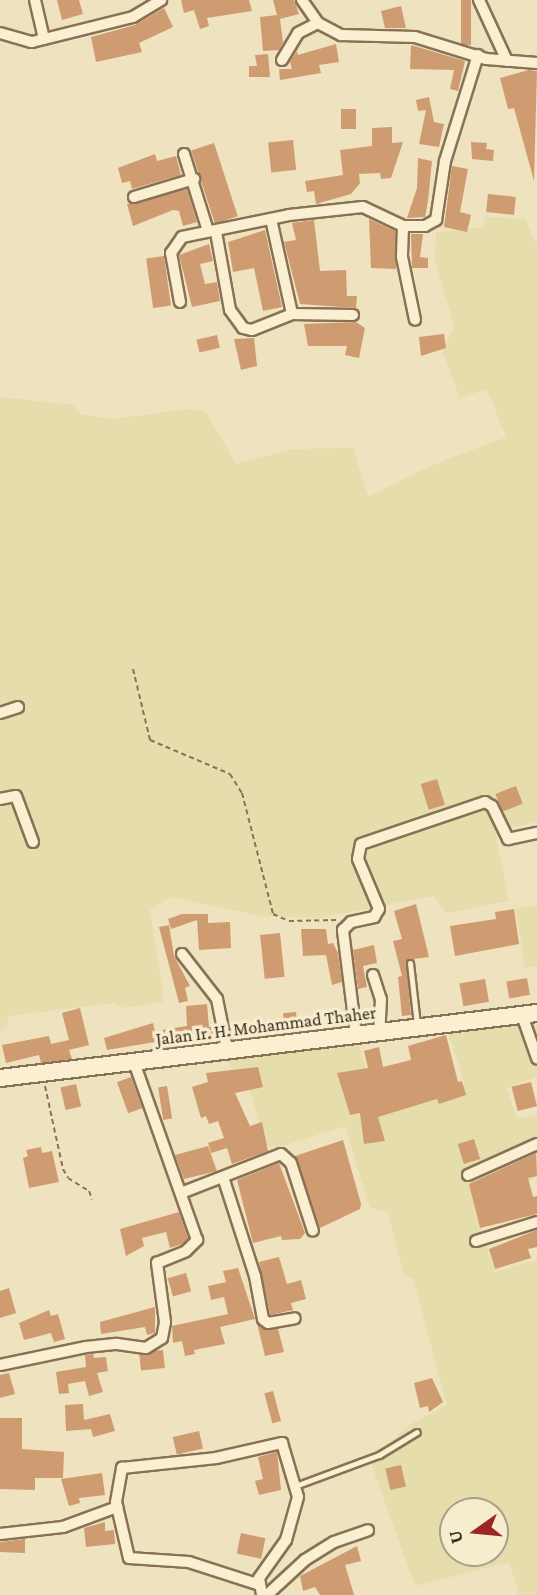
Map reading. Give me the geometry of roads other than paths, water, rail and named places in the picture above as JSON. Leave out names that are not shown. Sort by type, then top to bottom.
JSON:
[{"type":"main road","name":"Jalan Ir. H. Mohammad Thaher","points":[[0,1078],[530,1014]]},
{"type":"street","points":[[35,0],[44,39]]},
{"type":"street","points":[[0,33],[27,42],[44,39],[133,17],[161,0]]},
{"type":"street","points":[[302,0],[318,23],[341,36],[415,37],[478,55],[537,63]]},
{"type":"street","points":[[479,0],[507,61]]},
{"type":"street","points":[[282,60],[298,33],[318,23]]},
{"type":"street","points":[[180,302],[174,244],[212,232],[271,219],[363,207],[403,226],[425,226],[438,215],[445,161],[478,55]]},
{"type":"street","points":[[184,154],[212,232],[235,321],[252,330],[292,314],[353,315]]},
{"type":"street","points":[[134,197],[194,179]]},
{"type":"street","points":[[271,219],[292,314]]},
{"type":"street","points":[[403,226],[402,257],[415,320]]},
{"type":"street","points":[[0,713],[18,707]]},
{"type":"street","points":[[0,799],[16,796],[33,842]]},
{"type":"street","points":[[356,1035],[343,937],[346,926],[374,918],[379,909],[358,859],[361,844],[485,802],[492,806],[508,839],[537,833]]},
{"type":"street","points":[[182,954],[217,999],[227,1049]]},
{"type":"street","points":[[373,975],[381,999],[379,1032]]},
{"type":"street","points":[[530,1014],[537,1058]]},
{"type":"street","points":[[0,1365],[86,1347],[117,1344],[133,1350],[158,1343],[165,1322],[156,1263],[186,1251],[197,1240],[134,1062]]},
{"type":"street","points":[[468,1175],[537,1144]]},
{"type":"street","points":[[181,1193],[270,1157],[287,1156],[313,1231]]},
{"type":"street","points":[[223,1177],[263,1319],[268,1323],[295,1318]]},
{"type":"street","points":[[476,1241],[537,1222]]},
{"type":"street","points":[[257,1584],[286,1540],[298,1497],[288,1452],[278,1442],[216,1458],[126,1466],[119,1473],[117,1507],[129,1558],[189,1562],[257,1584],[265,1595],[305,1560],[368,1530]]},
{"type":"street","points":[[0,1534],[63,1527],[117,1507]]},
{"type":"lane","points":[[411,962],[417,1027]]},
{"type":"lane","points":[[295,1486],[379,1455],[417,1432]]}]
